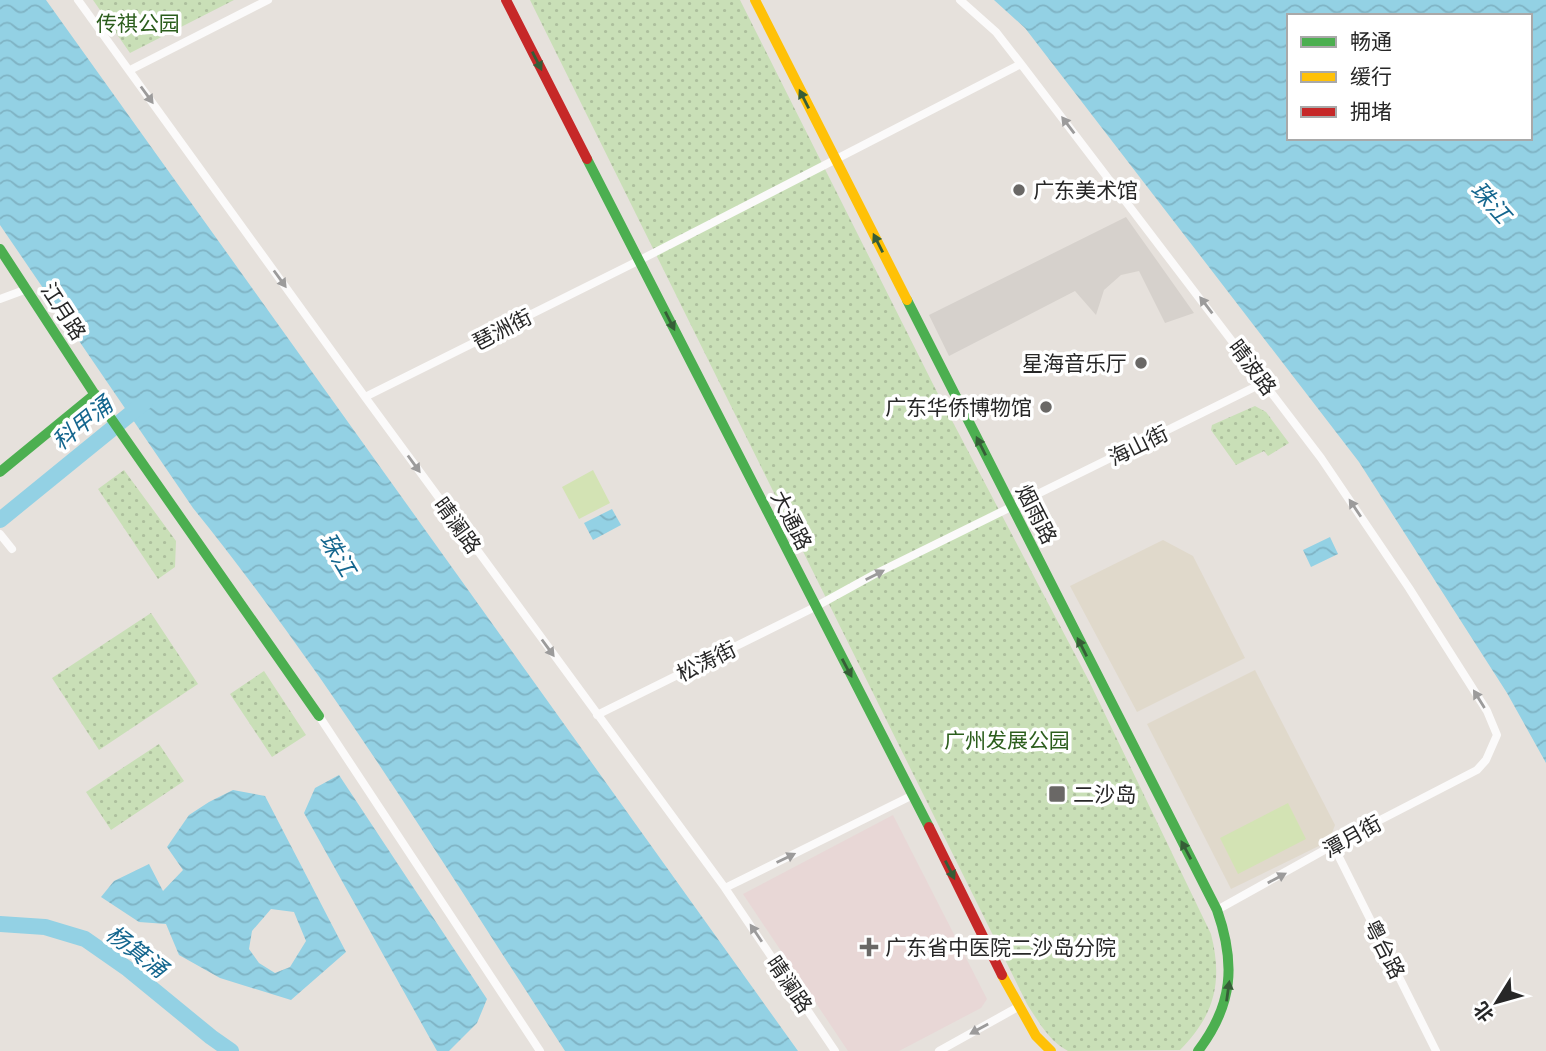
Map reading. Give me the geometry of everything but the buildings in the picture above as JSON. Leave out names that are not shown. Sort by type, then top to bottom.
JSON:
[{"type":"main road","name":"大通路","points":[[506,0],[913,795],[1018,1007],[1036,1036],[1051,1051]]},
{"type":"main road","name":"烟雨路","points":[[755,0],[1217,910],[1228,938],[1230,958],[1227,1003],[1218,1023],[1198,1051]]},
{"type":"main road","name":"江月路","points":[[0,249],[133,452],[319,716]]},
{"type":"main road","points":[[0,472],[95,394]]},
{"type":"street","name":"晴澜路","points":[[78,0],[725,888],[835,1051]]},
{"type":"street","points":[[130,70],[268,0]]},
{"type":"street","name":"晴波路","points":[[960,0],[996,32],[1321,458],[1395,566],[1487,711],[1497,735],[1486,761]]},
{"type":"street","name":"琶洲街","points":[[365,397],[1021,64]]},
{"type":"street","points":[[0,299],[27,289]]},
{"type":"street","name":"海山街","points":[[815,607],[1265,382]]},
{"type":"street","points":[[0,534],[12,549]]},
{"type":"street","name":"松涛街","points":[[597,715],[815,607]]},
{"type":"street","points":[[319,716],[540,1051]]},
{"type":"street","name":"潭月街","points":[[1217,910],[1355,833],[1477,770],[1486,761]]},
{"type":"street","points":[[725,888],[913,795]]},
{"type":"street","name":"粤台路","points":[[1334,847],[1436,1051]]},
{"type":"street","points":[[939,1051],[1018,1007]]},
{"type":"shaded area","points":[[1126,217],[1194,313],[1165,323],[1139,271],[1121,275],[1104,290],[1096,315],[1075,291],[949,356],[929,315]]},
{"type":"shaded area","points":[[1163,540],[1193,556],[1245,658],[1137,712],[1070,586]]},
{"type":"shaded area","points":[[1255,670],[1335,825],[1329,841],[1231,889],[1147,724]]},
{"type":"shaded area","name":"广东省中医院二沙岛分院","points":[[893,815],[987,999],[981,1008],[899,1051],[848,1051],[743,894]]},
{"type":"green space","name":"传祺公园","points":[[93,0],[234,0],[130,53]]},
{"type":"green space","name":"广州发展公园","points":[[530,0],[740,0],[937,392],[1089,681],[1211,934],[1216,967],[1213,996],[1201,1024],[1180,1050],[1068,1051],[1050,1036],[1027,1004]]},
{"type":"green space","points":[[1255,406],[1266,412],[1289,443],[1268,456],[1264,451],[1236,465],[1211,430],[1212,425]]},
{"type":"green space","points":[[124,470],[176,541],[175,567],[158,579],[98,489]]},
{"type":"green space","points":[[593,470],[610,503],[579,519],[562,487]]},
{"type":"green space","points":[[151,613],[198,684],[99,750],[52,678]]},
{"type":"green space","points":[[264,671],[306,735],[272,757],[230,694]]},
{"type":"green space","points":[[159,744],[184,781],[111,830],[86,792]]},
{"type":"green space","points":[[1288,803],[1306,839],[1238,874],[1220,838]]},
{"type":"water","name":"珠江","points":[[0,0],[46,0],[798,1051],[565,1051],[340,706],[244,573],[193,508],[0,225]]},
{"type":"water","name":"珠江","points":[[994,0],[1546,0],[1546,763],[1507,693],[1359,462],[1025,28]]},
{"type":"water","points":[[612,509],[621,525],[593,540],[584,523]]},
{"type":"water","points":[[1330,537],[1338,554],[1311,567],[1303,550]]},
{"type":"water","points":[[339,775],[487,999],[477,1023],[449,1051],[437,1051],[304,813],[315,788]]},
{"type":"water","points":[[233,790],[265,796],[346,952],[291,1000],[220,978],[179,955],[166,924],[139,922],[101,897],[114,881],[149,864],[163,891],[183,870],[167,847],[189,815]],"holes":[[[271,909],[294,912],[306,941],[290,967],[275,973],[259,963],[249,949],[252,931]]]},
{"type":"waterway","name":"科甲涌","points":[[0,520],[145,402]]},
{"type":"waterway","name":"杨箕涌","points":[[0,924],[45,927],[85,939],[128,969],[231,1051]]},
{"type":"traffic: fast","points":[[587,159],[929,827]]},
{"type":"traffic: fast","points":[[0,249],[103,407],[319,716]]},
{"type":"traffic: fast","points":[[907,300],[1217,910],[1227,948],[1228,984],[1218,1017],[1198,1051]]},
{"type":"traffic: fast","points":[[0,472],[95,394]]},
{"type":"traffic: slow","points":[[755,0],[907,300]]},
{"type":"traffic: slow","points":[[1002,975],[1036,1036],[1051,1051]]},
{"type":"traffic: jam","points":[[506,0],[587,159]]},
{"type":"traffic: jam","points":[[929,827],[1002,975]]},
{"type":"place","name":"广东美术馆","points":[[1019,190]]},
{"type":"place","name":"星海音乐厅","points":[[1141,363]]},
{"type":"place","name":"广东华侨博物馆","points":[[1046,407]]},
{"type":"place","name":"二沙岛","points":[[1057,794]]},
{"type":"place","name":"广东省中医院二沙岛分院","points":[[869,947]]}]
